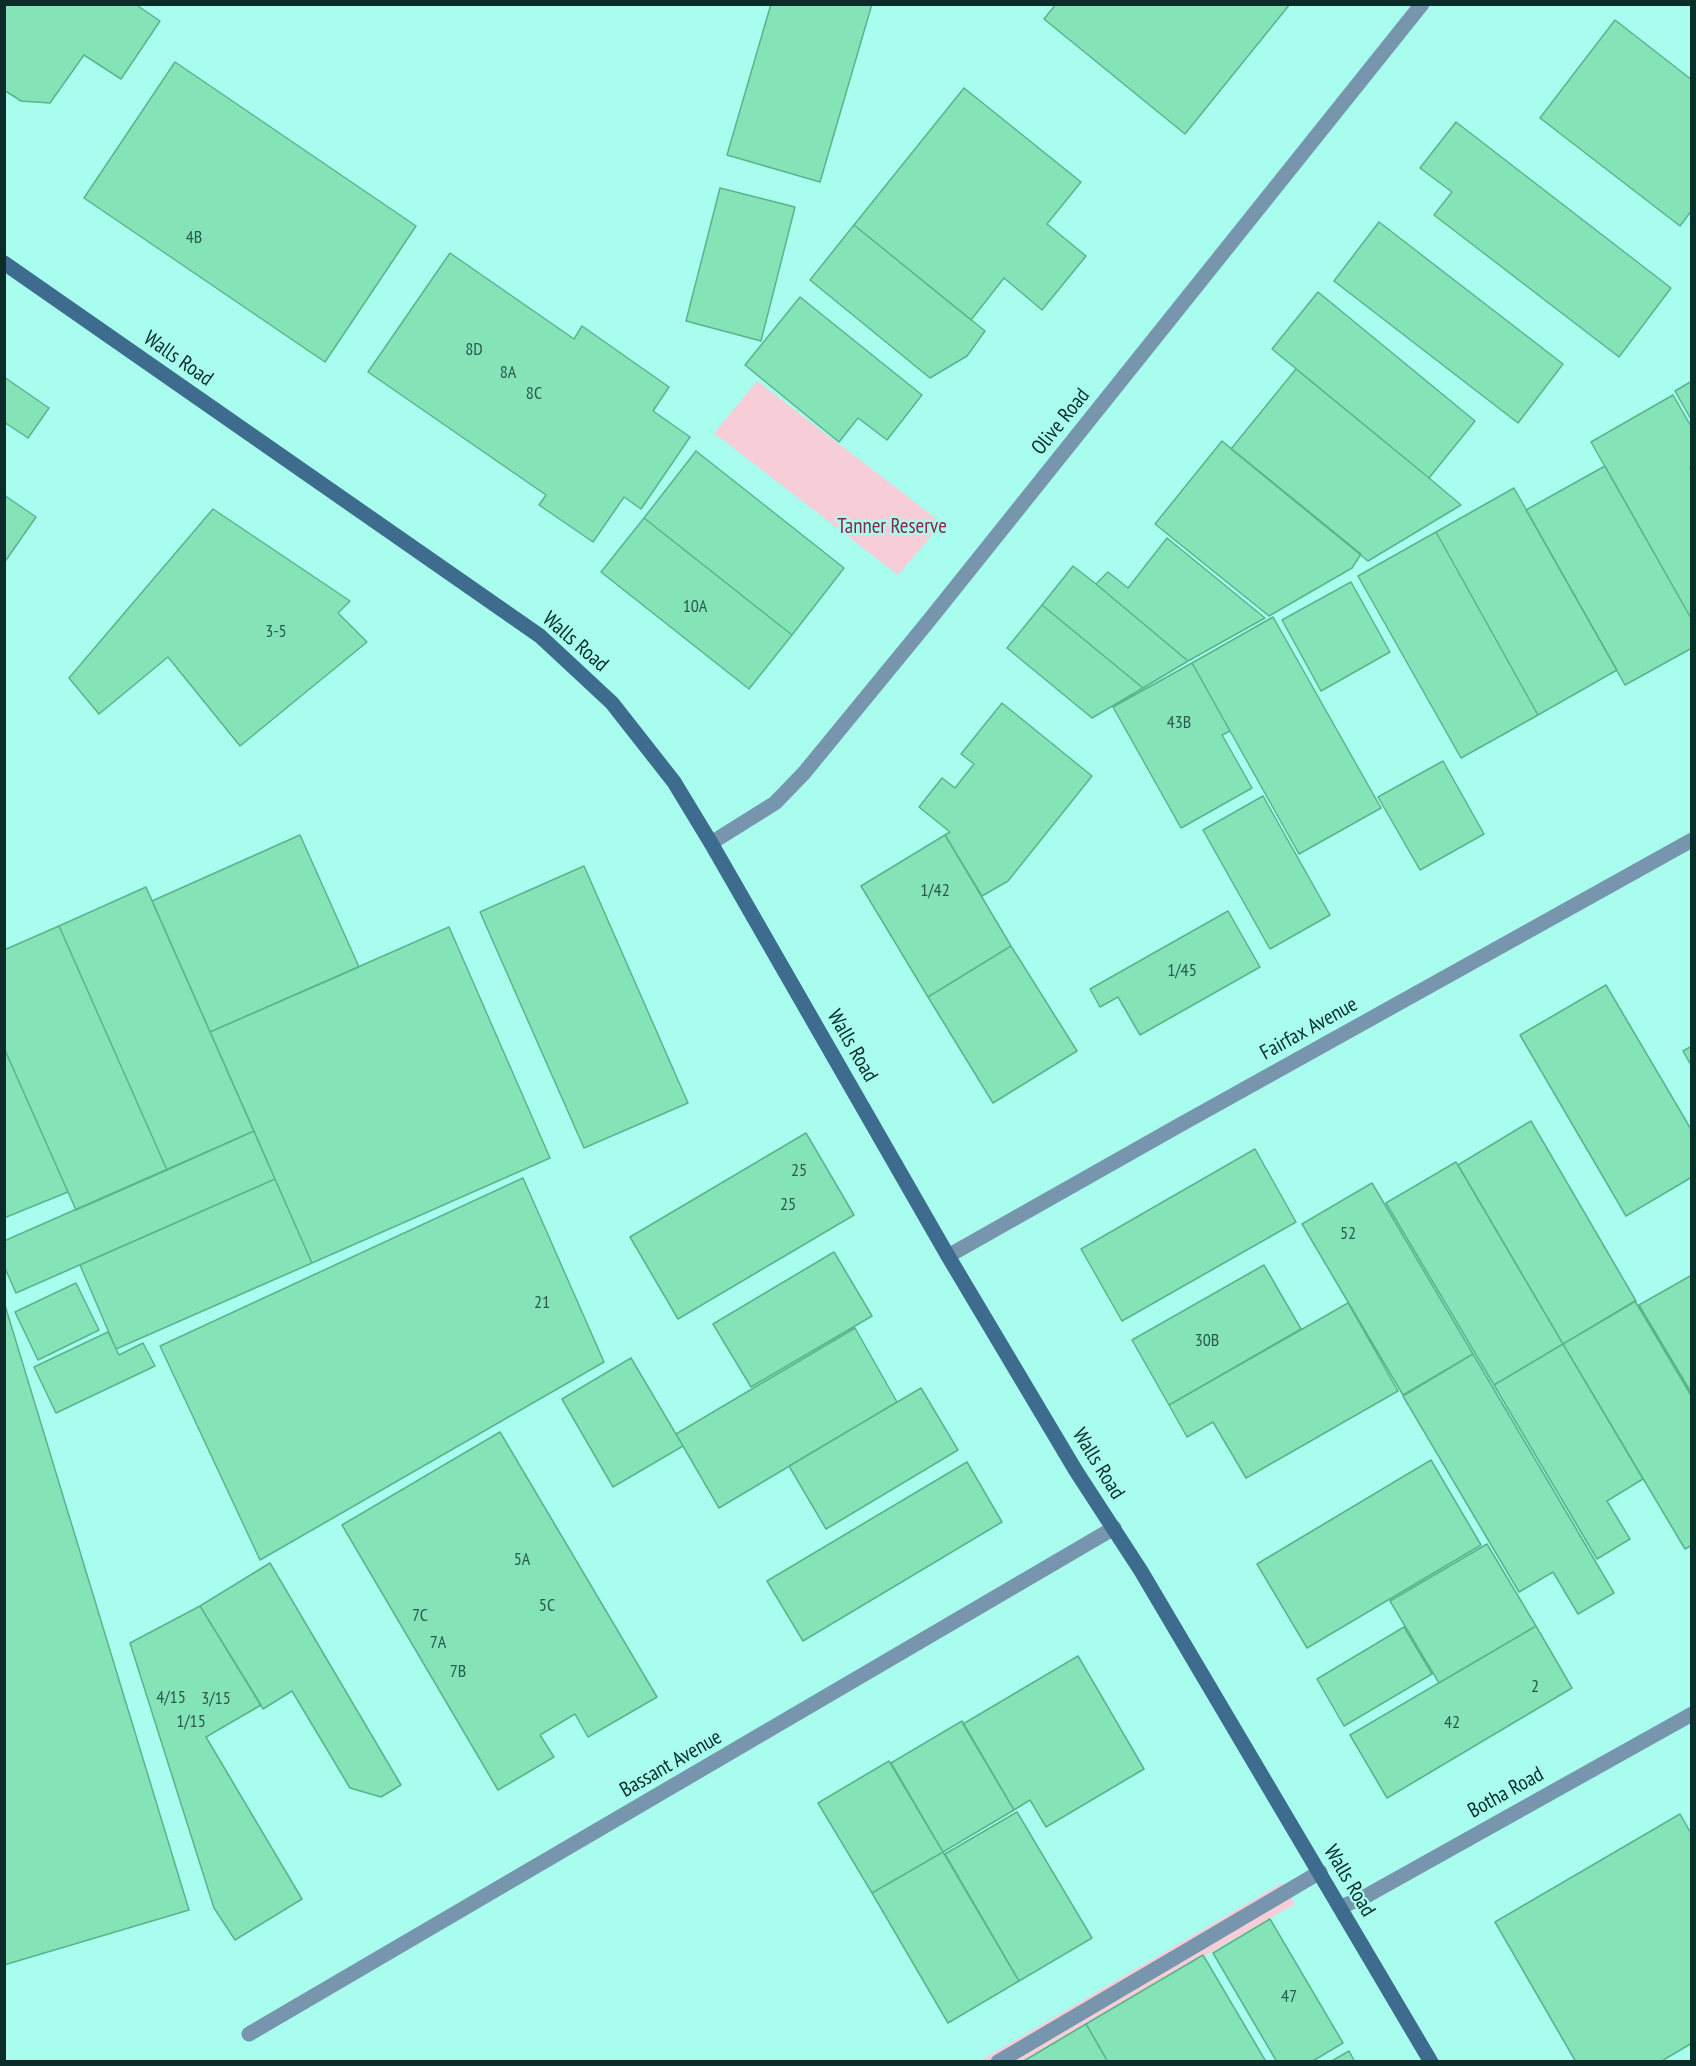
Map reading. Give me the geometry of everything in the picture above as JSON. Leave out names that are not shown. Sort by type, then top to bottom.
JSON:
[{"type":"main road","name":"Walls Road","points":[[4,263],[540,636],[612,703],[674,782],[711,843],[948,1256],[1076,1471],[1142,1571],[1431,2061]]},
{"type":"street","name":"Olive Road","points":[[711,843],[775,803],[804,773],[1422,4]]},
{"type":"street","name":"Fairfax Avenue","points":[[948,1256],[1137,1148],[1692,840]]},
{"type":"street","name":"Bassant Avenue","points":[[249,2034],[1113,1528]]},
{"type":"street","name":"Botha Road","points":[[1341,1907],[1692,1714]]},
{"type":"street","points":[[998,2061],[1320,1872]]},
{"type":"green space","name":"Tanner Reserve","points":[[757,381],[942,523],[898,575],[714,433]]},
{"type":"green space","points":[[1282,1883],[1295,1904],[1022,2061],[978,2062]]},
{"type":"building","points":[[4,4],[135,4],[160,21],[121,79],[84,55],[50,103],[21,101],[4,90]]},
{"type":"building","points":[[771,4],[872,4],[820,182],[727,155]]},
{"type":"building","points":[[1056,4],[1290,4],[1185,134],[1044,19]]},
{"type":"building","points":[[1615,20],[1692,80],[1692,210],[1680,226],[1540,118]]},
{"type":"building","points":[[175,62],[416,226],[325,362],[84,198]]},
{"type":"building","points":[[964,88],[1081,182],[1047,224],[1086,256],[1042,310],[1004,278],[971,320],[854,225]]},
{"type":"building","points":[[1456,122],[1671,288],[1619,357],[1434,215],[1452,192],[1420,168]]},
{"type":"building","points":[[720,188],[795,207],[761,341],[686,321]]},
{"type":"building","points":[[1379,222],[1563,364],[1518,423],[1334,281]]},
{"type":"building","points":[[854,225],[985,331],[967,356],[930,378],[810,280]]},
{"type":"building","points":[[450,253],[574,339],[582,326],[669,387],[653,411],[690,437],[641,509],[624,497],[593,542],[539,505],[546,495],[368,372]]},
{"type":"building","points":[[1318,292],[1475,421],[1429,478],[1272,349]]},
{"type":"building","points":[[800,297],[922,395],[887,440],[858,418],[839,442],[745,365]]},
{"type":"building","points":[[1296,369],[1461,505],[1368,561],[1231,449]]},
{"type":"building","points":[[4,377],[49,408],[28,438],[4,422]]},
{"type":"building","points":[[1692,381],[1692,421],[1675,391]]},
{"type":"building","points":[[1673,395],[1692,428],[1692,468],[1690,468],[1692,471],[1692,620],[1591,442]]},
{"type":"building","points":[[1222,441],[1361,554],[1352,568],[1269,616],[1155,524]]},
{"type":"building","points":[[696,451],[844,568],[792,635],[644,518]]},
{"type":"building","points":[[1605,466],[1692,620],[1692,648],[1625,685],[1526,510]]},
{"type":"building","points":[[1514,488],[1617,670],[1538,715],[1436,532]]},
{"type":"building","points":[[4,495],[36,517],[4,563]]},
{"type":"building","points":[[213,509],[350,601],[338,613],[367,642],[240,746],[168,657],[99,714],[69,678]]},
{"type":"building","points":[[644,518],[792,635],[749,689],[601,572]]},
{"type":"building","points":[[1436,532],[1538,715],[1461,758],[1358,576]]},
{"type":"building","points":[[1167,538],[1265,618],[1188,661],[1096,584],[1108,572],[1128,588]]},
{"type":"building","points":[[1073,566],[1188,661],[1143,688],[1042,605]]},
{"type":"building","points":[[1351,582],[1390,652],[1321,691],[1282,620]]},
{"type":"building","points":[[1042,605],[1143,688],[1092,718],[1007,648]]},
{"type":"building","points":[[1273,617],[1381,808],[1299,854],[1192,663]]},
{"type":"building","points":[[1192,663],[1230,731],[1222,735],[1252,788],[1181,828],[1113,707]]},
{"type":"building","points":[[1002,703],[1092,776],[1008,881],[982,896],[945,835],[950,832],[919,807],[942,778],[955,788],[974,764],[961,754]]},
{"type":"building","points":[[1443,761],[1484,834],[1420,870],[1378,797]]},
{"type":"building","points":[[1263,796],[1330,915],[1270,949],[1203,830]]},
{"type":"building","points":[[300,835],[359,967],[210,1032],[152,901]]},
{"type":"building","points":[[945,835],[1011,946],[928,997],[861,886]]},
{"type":"building","points":[[584,866],[688,1103],[584,1148],[480,912]]},
{"type":"building","points":[[146,887],[254,1131],[167,1170],[59,926]]},
{"type":"building","points":[[1228,911],[1260,967],[1140,1035],[1118,997],[1100,1007],[1090,989]]},
{"type":"building","points":[[59,926],[167,1170],[76,1210],[4,1048],[4,950]]},
{"type":"building","points":[[449,927],[550,1158],[312,1263],[210,1032]]},
{"type":"building","points":[[1011,946],[1077,1051],[993,1103],[928,997]]},
{"type":"building","points":[[1606,985],[1692,1131],[1692,1177],[1626,1216],[1520,1035]]},
{"type":"building","points":[[1692,1046],[1692,1067],[1683,1051]]},
{"type":"building","points":[[4,1048],[68,1192],[4,1218]]},
{"type":"building","points":[[1531,1121],[1636,1301],[1563,1344],[1458,1165]]},
{"type":"building","points":[[254,1131],[275,1179],[16,1293],[4,1266],[4,1241]]},
{"type":"building","points":[[806,1133],[854,1215],[678,1319],[630,1237]]},
{"type":"building","points":[[1255,1149],[1296,1222],[1122,1321],[1081,1249]]},
{"type":"building","points":[[1456,1162],[1563,1344],[1494,1385],[1386,1203]]},
{"type":"building","points":[[523,1178],[604,1362],[260,1560],[160,1346]]},
{"type":"building","points":[[275,1179],[312,1263],[116,1349],[80,1265]]},
{"type":"building","points":[[1372,1183],[1473,1354],[1403,1395],[1302,1224]]},
{"type":"building","points":[[834,1252],[872,1316],[751,1387],[713,1324]]},
{"type":"building","points":[[1264,1265],[1301,1329],[1169,1405],[1132,1340]]},
{"type":"building","points":[[1692,1275],[1692,1394],[1639,1305]]},
{"type":"building","points":[[76,1283],[99,1330],[38,1360],[15,1312]]},
{"type":"building","points":[[1635,1301],[1692,1397],[1692,1545],[1685,1549],[1563,1344]]},
{"type":"building","points":[[4,1302],[189,1910],[4,1965]]},
{"type":"building","points":[[1348,1303],[1398,1391],[1246,1478],[1213,1422],[1187,1437],[1169,1405]]},
{"type":"building","points":[[855,1328],[897,1402],[719,1508],[676,1434]]},
{"type":"building","points":[[108,1332],[119,1355],[143,1343],[155,1366],[56,1413],[34,1367]]},
{"type":"building","points":[[1563,1344],[1643,1479],[1607,1501],[1630,1539],[1597,1559],[1494,1385]]},
{"type":"building","points":[[1473,1354],[1614,1593],[1578,1614],[1553,1572],[1519,1592],[1403,1396]]},
{"type":"building","points":[[631,1358],[683,1446],[613,1487],[562,1399]]},
{"type":"building","points":[[921,1388],[958,1450],[826,1529],[789,1466]]},
{"type":"building","points":[[500,1432],[657,1697],[588,1737],[575,1714],[540,1735],[554,1757],[498,1790],[342,1525]]},
{"type":"building","points":[[1431,1460],[1481,1545],[1307,1648],[1257,1564]]},
{"type":"building","points":[[967,1462],[1002,1522],[803,1641],[767,1581]]},
{"type":"building","points":[[1487,1544],[1536,1626],[1439,1683],[1390,1601]]},
{"type":"building","points":[[270,1563],[401,1785],[381,1797],[350,1788],[292,1691],[263,1709],[200,1606]]},
{"type":"building","points":[[200,1606],[261,1705],[206,1737],[302,1899],[235,1940],[214,1908],[130,1643]]},
{"type":"building","points":[[1536,1626],[1572,1688],[1387,1798],[1350,1735]]},
{"type":"building","points":[[1404,1627],[1432,1674],[1344,1726],[1317,1679]]},
{"type":"building","points":[[1078,1656],[1144,1769],[1046,1827],[1030,1800],[1014,1810],[963,1724]]},
{"type":"building","points":[[962,1721],[1014,1810],[943,1852],[891,1763]]},
{"type":"building","points":[[889,1761],[943,1852],[872,1893],[818,1803]]},
{"type":"building","points":[[1017,1812],[1092,1938],[1019,1981],[945,1854]]},
{"type":"building","points":[[1680,1814],[1692,1835],[1692,2043],[1660,2062],[1576,2062],[1495,1922]]},
{"type":"building","points":[[943,1852],[1019,1981],[948,2023],[872,1893]]},
{"type":"building","points":[[1270,1919],[1343,2043],[1311,2062],[1277,2062],[1213,1953]]},
{"type":"building","points":[[1203,1955],[1265,2060],[1262,2062],[1108,2062],[1086,2024]]},
{"type":"building","points":[[1086,2024],[1108,2062],[1022,2062]]},
{"type":"building","points":[[1349,2051],[1355,2062],[1330,2062]]}]
